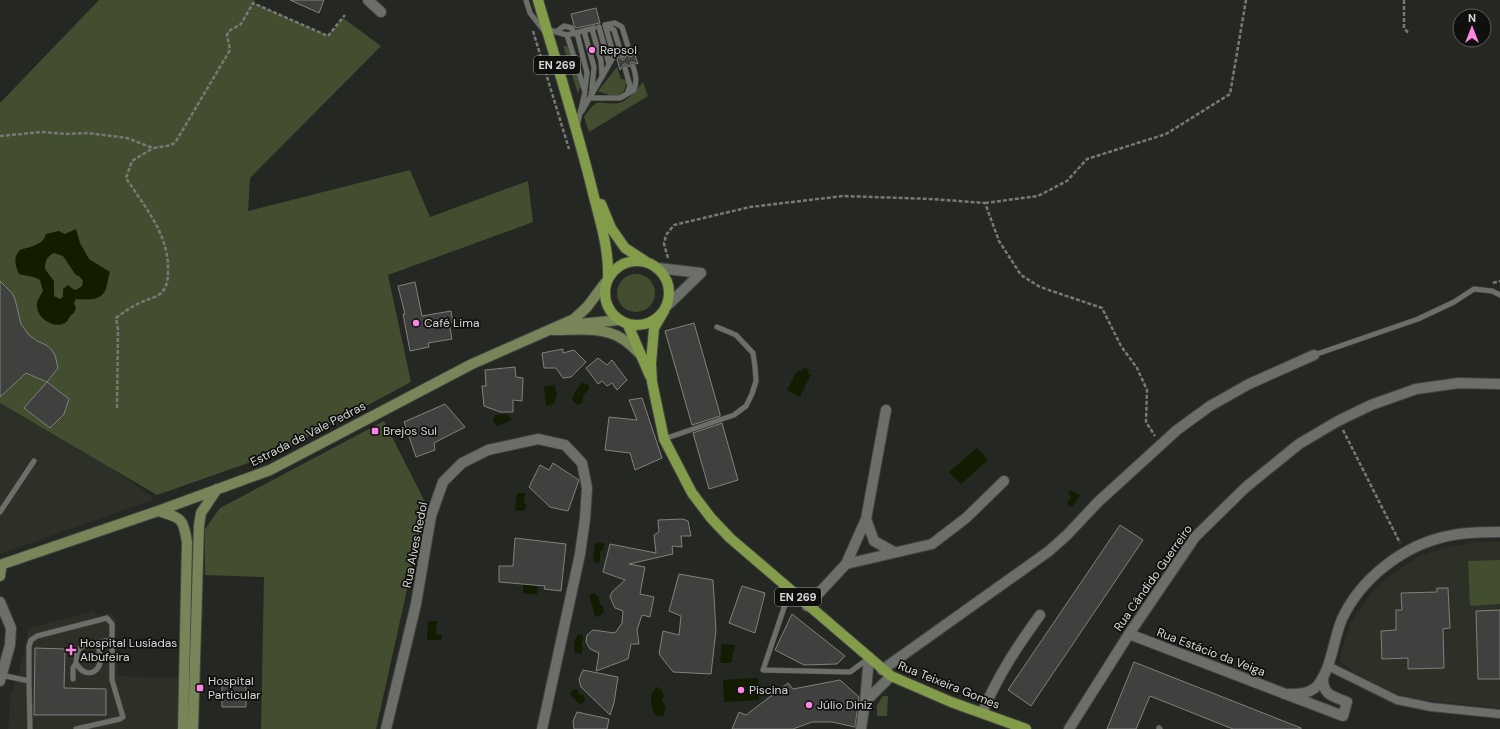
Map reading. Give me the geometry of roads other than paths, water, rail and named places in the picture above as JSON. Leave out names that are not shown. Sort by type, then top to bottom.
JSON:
[{"type":"main road","name":"EN 269","points":[[538,0],[550,32],[576,131],[588,169],[611,228],[625,248],[658,268],[667,280],[669,289],[666,308]]},
{"type":"main road","name":"EN 269","points":[[588,169],[606,245],[608,261],[604,298],[608,309],[615,318],[623,322]]},
{"type":"main road","name":"EN 269","points":[[607,281],[612,271],[624,263],[634,261],[647,262]]},
{"type":"main road","name":"Estrada de Vale Pedras","points":[[0,565],[158,511],[270,470],[472,364],[574,319],[583,311],[607,281]]},
{"type":"main road","points":[[623,322],[636,326],[646,324],[656,319],[666,308]]},
{"type":"main road","name":"Rua Teixeira Gomes","points":[[652,382],[654,328],[666,308]]},
{"type":"main road","name":"Estrada de Vale Pedras","points":[[551,330],[575,324],[623,322]]},
{"type":"main road","name":"Rua Teixeira Gomes","points":[[623,322],[640,354],[652,382],[664,439],[692,493],[711,518],[730,538],[807,606],[891,676],[951,702],[1026,729]]},
{"type":"main road","points":[[551,330],[588,330],[607,332],[621,338],[640,354]]},
{"type":"main road","points":[[193,729],[199,525],[201,513],[217,489]]},
{"type":"main road","points":[[158,511],[176,516],[184,524],[187,542],[183,729]]},
{"type":"main road","points":[[0,565],[0,576]]},
{"type":"street","points":[[368,0],[381,12]]},
{"type":"street","points":[[658,268],[700,273],[666,308]]},
{"type":"street","points":[[882,670],[1049,551],[1067,535],[1098,502],[1177,430],[1210,406],[1249,384],[1314,355]]},
{"type":"street","name":"Rua Cândido Guerreiro","points":[[1070,729],[1129,634],[1195,537],[1246,487],[1299,444],[1338,421],[1372,405],[1416,389],[1459,383],[1500,384]]},
{"type":"street","points":[[807,606],[846,564],[866,519],[886,410]]},
{"type":"street","name":"Rua Alves Redol","points":[[386,729],[416,604],[431,516],[443,482],[462,463],[488,450],[538,439],[565,445],[582,463],[587,488],[585,519],[580,554],[542,729]]},
{"type":"street","points":[[846,564],[932,544],[966,518],[1004,481]]},
{"type":"street","points":[[866,519],[874,541],[894,552]]},
{"type":"street","name":"Rua Estácio da Veiga","points":[[1284,694],[1300,694],[1310,692],[1317,686],[1323,678],[1328,666],[1342,618],[1365,583],[1382,567],[1405,553],[1426,543],[1448,536],[1479,532],[1500,532]]},
{"type":"street","points":[[0,602],[11,628],[10,645],[0,678]]},
{"type":"street","points":[[982,713],[1002,671],[1040,615]]},
{"type":"street","name":"Rua Estácio da Veiga","points":[[1129,634],[1343,716],[1347,702],[1328,693],[1323,687],[1323,678]]},
{"type":"street","points":[[861,729],[866,702],[870,657]]},
{"type":"street","points":[[1328,666],[1397,700],[1431,707],[1500,714]]},
{"type":"street","points":[[866,702],[891,676]]},
{"type":"lane","points":[[526,0],[530,13],[550,32],[567,35],[595,28]]},
{"type":"lane","points":[[605,25],[615,24],[622,27],[630,54]]},
{"type":"lane","points":[[605,25],[614,30],[622,56]]},
{"type":"lane","points":[[580,116],[614,56],[605,25]]},
{"type":"lane","points":[[550,32],[564,26],[572,28],[575,33],[587,73],[585,92],[576,131]]},
{"type":"lane","points":[[595,28],[609,64]]},
{"type":"lane","points":[[595,28],[601,61],[602,78]]},
{"type":"lane","points":[[584,31],[594,67],[591,98]]},
{"type":"lane","points":[[567,35],[585,92]]},
{"type":"lane","points":[[591,98],[620,98],[634,90],[636,77],[633,66]]},
{"type":"lane","points":[[625,68],[630,86],[628,94]]},
{"type":"lane","points":[[1314,355],[1418,319],[1454,302],[1474,289],[1500,295]]},
{"type":"lane","points":[[664,439],[734,415],[746,406],[752,394],[756,381],[753,353],[736,336],[717,327]]},
{"type":"lane","points":[[0,512],[34,461]]},
{"type":"lane","points":[[790,590],[763,670],[850,672],[870,657]]},
{"type":"lane","points":[[30,729],[29,646],[31,640],[37,636],[106,618],[112,624],[112,680],[123,717],[76,729]]},
{"type":"lane","points":[[73,678],[73,668],[76,663],[77,653],[83,646],[112,640]]},
{"type":"lane","points":[[76,663],[79,669],[88,673],[96,671],[100,666],[101,661],[99,650]]},
{"type":"lane","points":[[0,678],[29,681]]},
{"type":"place","name":"Repsol","points":[[592,50]]},
{"type":"place","name":"Café Lima","points":[[416,323]]},
{"type":"place","name":"Brejos Sul","points":[[375,431]]},
{"type":"place","name":"Hospital Lusíadas Albufeira","points":[[71,650]]},
{"type":"place","name":"Hospital Particular","points":[[200,688]]},
{"type":"place","name":"Piscina","points":[[741,690]]},
{"type":"place","name":"Júlio Diniz","points":[[809,705]]}]
